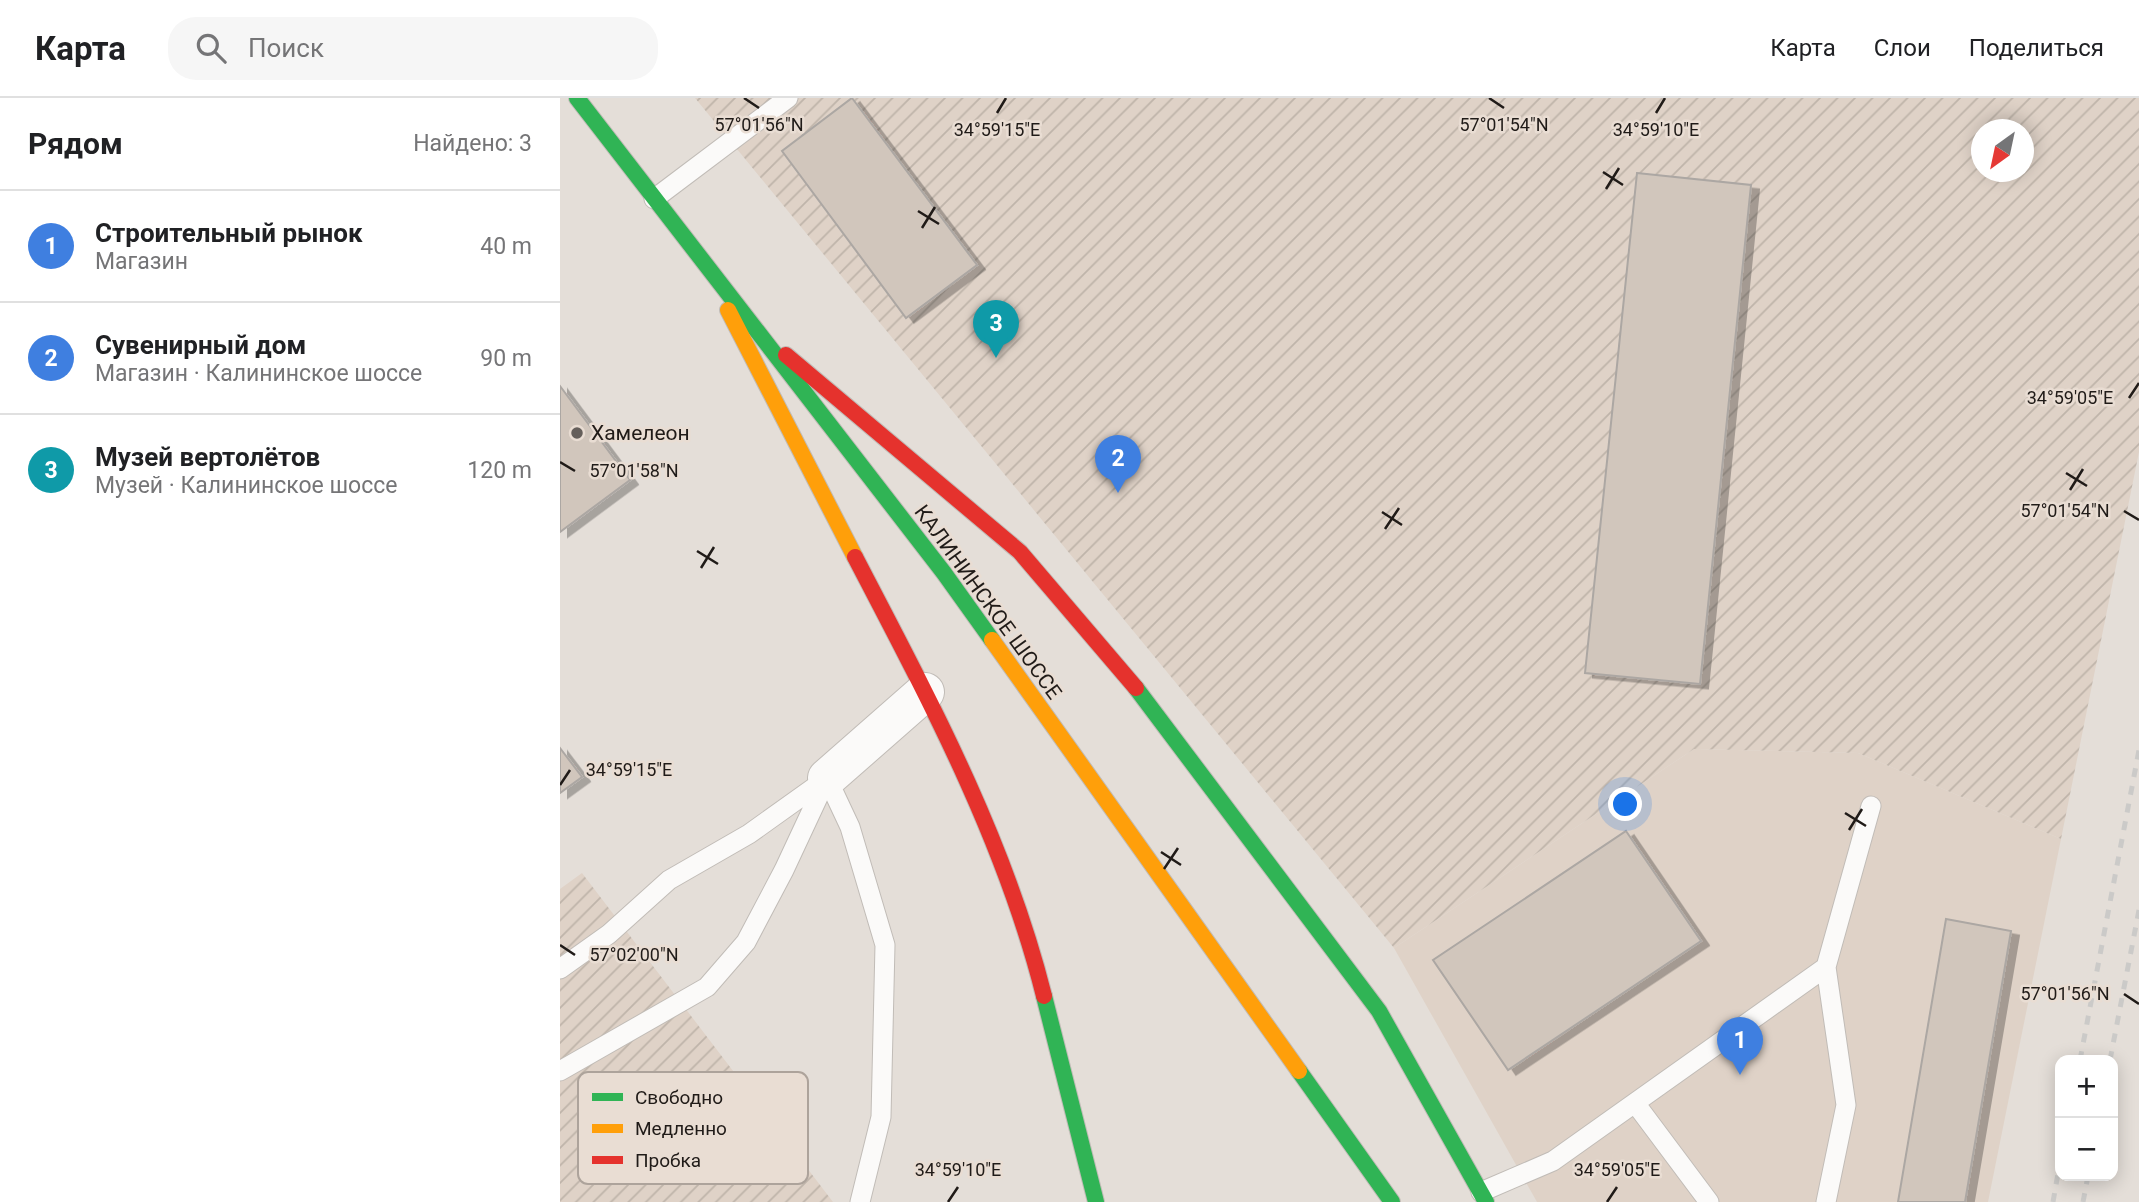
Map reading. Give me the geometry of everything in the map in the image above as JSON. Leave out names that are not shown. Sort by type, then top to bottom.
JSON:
[{"type":"street","name":"КАЛИНИНСКОЕ ШОССЕ","points":[[577,98],[708,271],[944,573],[1392,1202]]},
{"type":"street","points":[[708,271],[961,762],[1028,931],[1096,1202]]},
{"type":"street","points":[[754,328],[1020,552],[1052,593],[1123,671],[1379,1011],[1483,1197]]},
{"type":"street","points":[[827,778],[925,692]]},
{"type":"lane","points":[[654,199],[788,98]]},
{"type":"lane","points":[[560,969],[609,934],[669,880],[749,834],[827,778]]},
{"type":"lane","points":[[560,1071],[708,987],[746,942],[785,870],[827,778]]},
{"type":"lane","points":[[827,778],[850,828],[885,945],[881,1117],[860,1202]]},
{"type":"lane","points":[[1826,1202],[1846,1105],[1826,967],[1871,806]]},
{"type":"lane","points":[[1483,1197],[1553,1161],[1826,967]]},
{"type":"lane","points":[[1635,1103],[1709,1202]]},
{"type":"shaded area","points":[[695,98],[2139,98],[2139,452],[2061,839],[1858,753],[1694,749],[1394,948]]},
{"type":"shaded area","points":[[1694,749],[1858,753],[2061,839],[1988,1202],[1537,1202],[1394,948]]},
{"type":"shaded area","points":[[582,873],[734,1072],[578,1072],[578,1184],[808,1184],[808,1169],[833,1202],[560,1202],[560,889]]},
{"type":"building","points":[[852,98],[977,265],[906,318],[782,151]]},
{"type":"building","points":[[1637,173],[1751,185],[1700,684],[1585,673]]},
{"type":"building","name":"Хамелеон","points":[[560,386],[630,480],[560,532]]},
{"type":"building","points":[[560,748],[582,777],[560,793]]},
{"type":"building","points":[[1626,831],[1701,941],[1508,1070],[1433,960]]},
{"type":"building","points":[[1946,919],[2011,931],[1965,1202],[1898,1202]]},
{"type":"railway","points":[[2081,1055],[2139,750]]},
{"type":"railway","points":[[2111,1055],[2139,910]]},
{"type":"railway","points":[[2053,1202],[2057,1181]]},
{"type":"railway","points":[[2083,1202],[2087,1181]]},
{"type":"traffic: fast","points":[[577,98],[944,573],[992,640]]},
{"type":"traffic: fast","points":[[1136,688],[1379,1011],[1486,1202]]},
{"type":"traffic: fast","points":[[1044,996],[1096,1202]]},
{"type":"traffic: fast","points":[[1299,1071],[1392,1202]]},
{"type":"traffic: slow","points":[[728,310],[855,557]]},
{"type":"traffic: slow","points":[[992,640],[1299,1071]]},
{"type":"traffic: jam","points":[[786,355],[1020,552],[1136,688]]},
{"type":"traffic: jam","points":[[855,557],[937,717],[987,826],[1028,938],[1044,996]]},
{"type":"place","name":"Музей вертолётов","points":[[996,358]]},
{"type":"place","name":"Хамелеон","points":[[577,433]]},
{"type":"place","name":"Сувенирный дом","points":[[1118,493]]},
{"type":"place","name":"Строительный рынок","points":[[1740,1075]]}]
